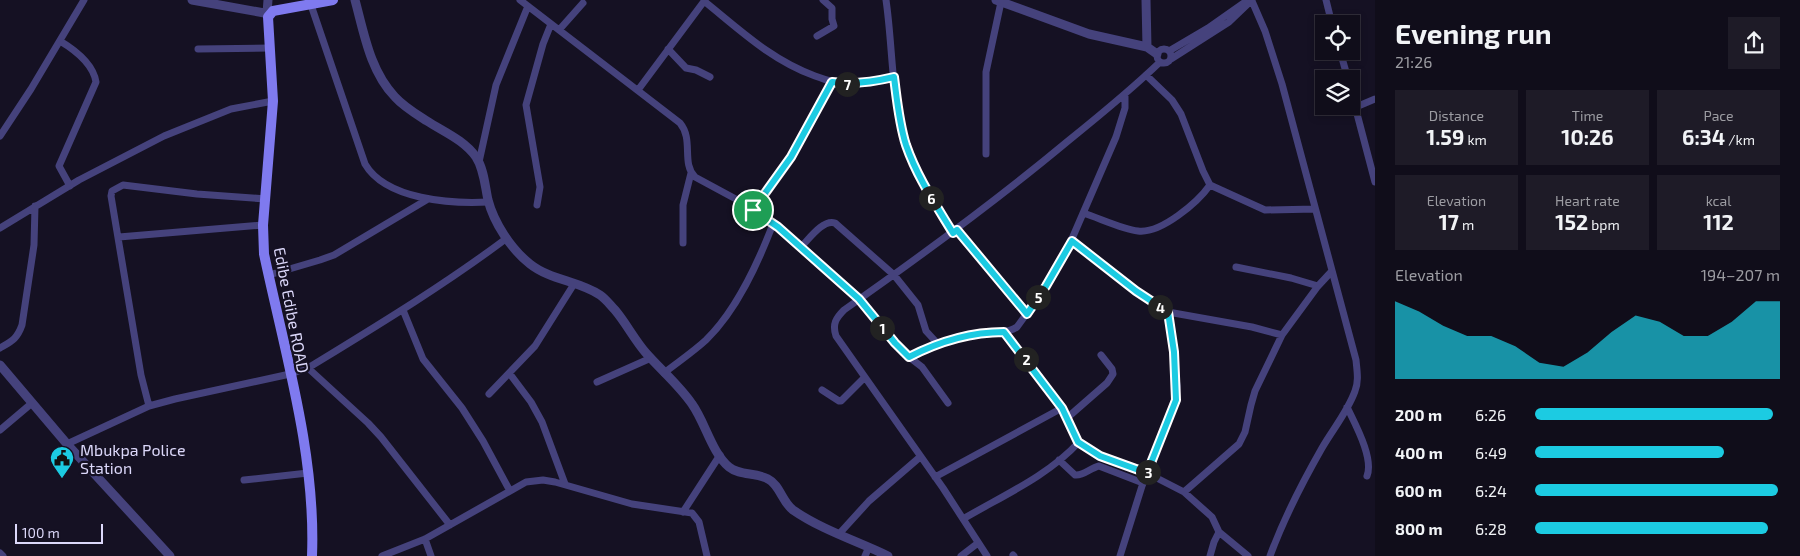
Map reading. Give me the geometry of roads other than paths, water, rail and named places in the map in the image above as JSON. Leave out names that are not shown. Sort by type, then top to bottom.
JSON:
[{"type":"main road","points":[[269,14],[333,0]]},
{"type":"main road","name":"Edibe Edibe ROAD","points":[[269,14],[273,101],[263,226],[264,254],[305,447],[313,520],[312,556]]},
{"type":"street","points":[[0,136],[84,0]]},
{"type":"street","points":[[192,0],[269,14],[268,0]]},
{"type":"street","points":[[355,0],[367,46],[387,88],[404,106],[466,146],[479,162],[489,202],[507,238],[531,264],[552,276],[601,296],[607,301],[650,358],[691,402],[720,455],[730,468],[739,472],[768,478],[791,508],[839,534],[867,552],[888,556]]},
{"type":"street","points":[[520,0],[668,112],[685,129],[688,140],[688,164],[691,173],[753,210],[801,246],[859,299],[895,343],[922,367],[948,403]]},
{"type":"street","points":[[693,0],[703,2],[764,50],[800,70],[832,82],[848,84],[866,83],[894,77]]},
{"type":"street","points":[[817,36],[834,26],[832,8],[823,0]]},
{"type":"street","points":[[886,0],[900,123],[906,146],[922,182],[955,231],[1027,314]]},
{"type":"street","points":[[1146,0],[1147,47]]},
{"type":"street","points":[[987,556],[935,477],[836,336],[834,324],[838,316],[859,299],[955,231],[1027,176],[1126,94],[1146,75],[1158,58],[1161,50],[1169,50],[1208,28],[1250,0]]},
{"type":"street","points":[[986,154],[986,72],[999,1],[1089,34],[1147,47],[1166,63],[1229,22],[1250,0]]},
{"type":"street","points":[[1250,0],[1264,31],[1282,84],[1356,360],[1358,375],[1355,391],[1292,504],[1270,556]]},
{"type":"street","points":[[1326,0],[1330,15]]},
{"type":"street","points":[[638,90],[703,2]]},
{"type":"street","points":[[559,30],[583,3]]},
{"type":"street","points":[[312,4],[368,169],[379,180],[388,185],[428,199],[465,203],[489,202]]},
{"type":"street","points":[[479,162],[496,85],[528,6]]},
{"type":"street","points":[[537,205],[540,187],[526,105],[543,44],[551,24]]},
{"type":"street","points":[[60,41],[76,52],[88,64],[96,77],[96,82],[59,166],[70,186]]},
{"type":"street","points":[[198,48],[270,48]]},
{"type":"street","points":[[668,49],[686,68],[696,70],[710,77]]},
{"type":"street","points":[[1169,50],[1171,59]]},
{"type":"street","points":[[1146,75],[1167,94],[1177,107],[1210,185],[1265,210],[1315,208]]},
{"type":"street","points":[[753,210],[791,157],[832,82]]},
{"type":"street","points":[[909,357],[951,338],[1004,332],[1017,327],[1050,279],[1072,241],[1116,138],[1126,108],[1126,94]]},
{"type":"street","points":[[1360,105],[1375,99]]},
{"type":"street","points":[[0,228],[70,186],[164,136],[231,109],[273,101]]},
{"type":"street","points":[[1358,115],[1375,182]]},
{"type":"street","points":[[684,243],[682,205],[691,173]]},
{"type":"street","points":[[149,406],[141,375],[111,196],[112,191],[123,185],[197,194],[266,199]]},
{"type":"street","points":[[1083,213],[1137,231],[1147,231],[1160,226],[1196,202],[1210,185]]},
{"type":"street","points":[[269,275],[334,254],[428,199]]},
{"type":"street","points":[[0,348],[19,334],[22,325],[34,245],[36,206]]},
{"type":"street","points":[[801,246],[826,223],[831,221],[894,275],[918,306],[926,331],[938,344]]},
{"type":"street","points":[[664,373],[696,349],[720,324],[761,256],[773,224]]},
{"type":"street","points":[[119,237],[263,226]]},
{"type":"street","points":[[67,444],[149,406],[290,374],[308,368],[403,310],[476,262],[507,238]]},
{"type":"street","points":[[1072,241],[1136,291],[1168,312],[1252,327],[1282,335]]},
{"type":"street","points":[[1236,267],[1291,278],[1318,286]]},
{"type":"street","points":[[1184,492],[1239,444],[1245,432],[1255,391],[1282,335],[1318,286],[1332,271]]},
{"type":"street","points":[[489,394],[535,346],[574,284]]},
{"type":"street","points":[[403,310],[423,359],[467,416],[510,491]]},
{"type":"street","points":[[1120,556],[1143,483],[1176,400],[1175,369],[1168,312]]},
{"type":"street","points":[[1004,332],[1062,408],[1078,442],[1100,456],[1147,473],[1184,492],[1212,517],[1219,532],[1248,556]]},
{"type":"street","points":[[1067,418],[1107,382],[1113,374],[1112,369],[1101,356]]},
{"type":"street","points":[[597,382],[650,358]]},
{"type":"street","points":[[0,364],[67,444],[170,556]]},
{"type":"street","points":[[308,368],[381,437],[450,525]]},
{"type":"street","points":[[510,374],[542,422],[564,484]]},
{"type":"street","points":[[822,390],[841,401],[864,378]]},
{"type":"street","points":[[0,430],[32,403]]},
{"type":"street","points":[[1347,407],[1362,441],[1369,466],[1367,476]]},
{"type":"street","points":[[935,477],[1062,408]]},
{"type":"street","points":[[963,519],[1036,477],[1059,460],[1078,442]]},
{"type":"street","points":[[683,512],[720,455]]},
{"type":"street","points":[[839,534],[869,501],[920,456]]},
{"type":"street","points":[[1059,460],[1075,475],[1083,474],[1099,466],[1143,483]]},
{"type":"street","points":[[244,480],[308,473]]},
{"type":"street","points":[[382,556],[425,539],[533,480],[543,480],[564,484],[632,504],[692,514],[699,522],[707,556]]},
{"type":"street","points":[[1210,556],[1219,532]]},
{"type":"street","points":[[425,539],[431,556]]},
{"type":"street","points":[[961,556],[978,543]]},
{"type":"street","points":[[0,553],[3,556]]},
{"type":"place","name":"Mbukpa Police Station","points":[[62,479]]}]
